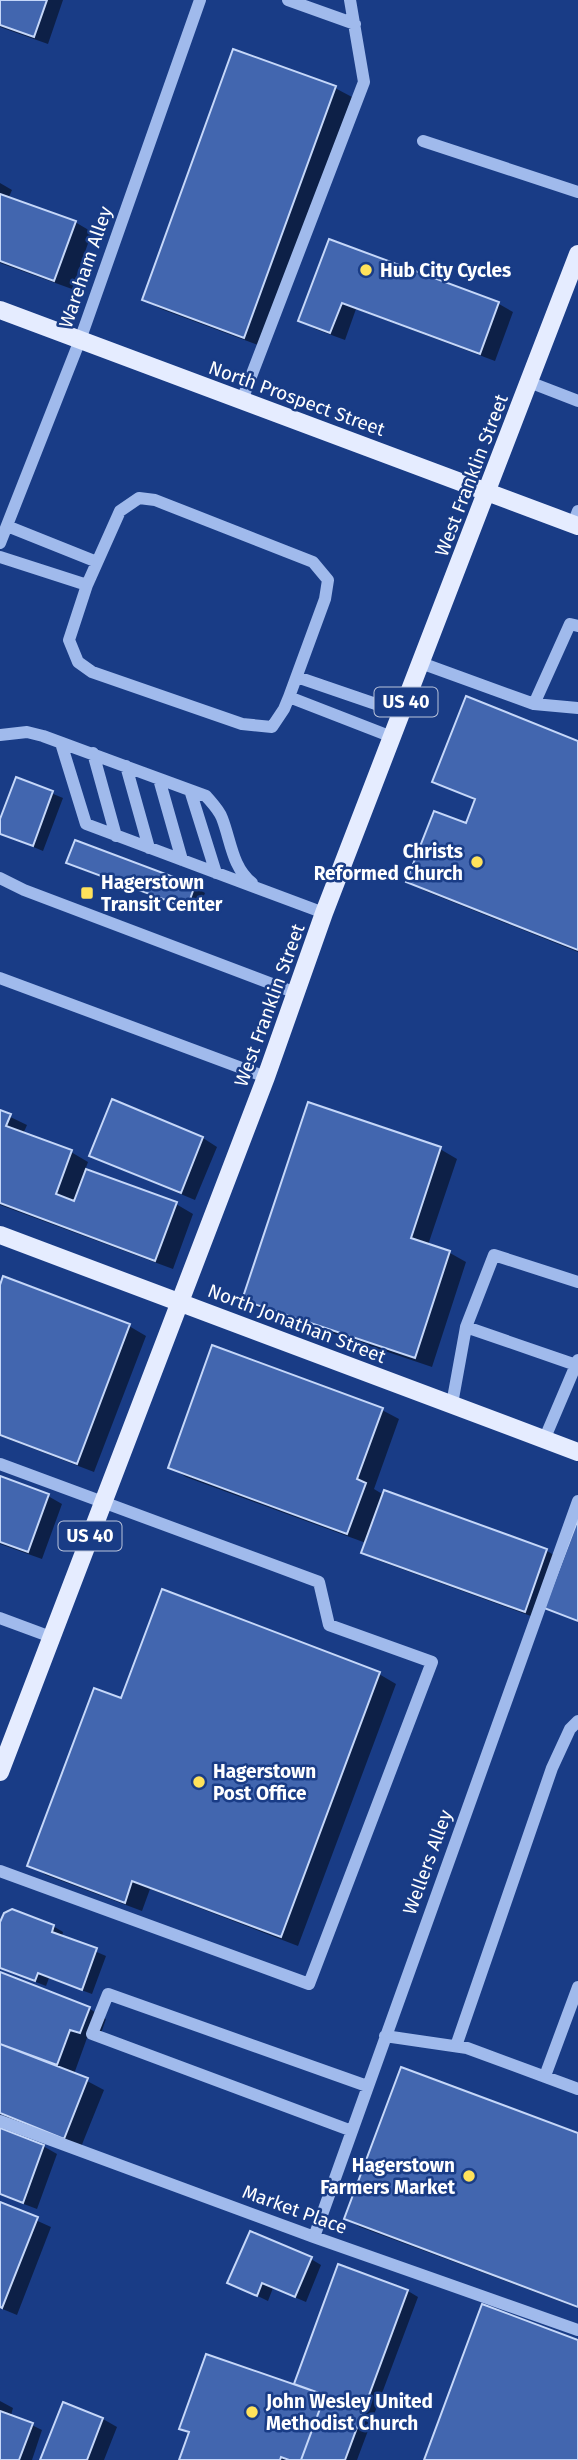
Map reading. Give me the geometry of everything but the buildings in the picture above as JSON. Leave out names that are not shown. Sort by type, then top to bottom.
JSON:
[{"type":"main road","name":"West Franklin Street","points":[[0,1772],[266,1077],[324,913],[578,254]]},
{"type":"main road","name":"North Prospect Street","points":[[0,310],[487,491],[576,521]]},
{"type":"main road","name":"North Jonathan Street","points":[[0,1235],[578,1452]]},
{"type":"lane","name":"Wareham Alley","points":[[0,544],[80,340],[200,0]]},
{"type":"lane","points":[[288,0],[355,24]]},
{"type":"lane","points":[[242,400],[364,82],[350,0]]},
{"type":"lane","points":[[423,141],[578,192]]},
{"type":"lane","points":[[529,382],[578,401]]},
{"type":"lane","points":[[139,498],[155,500],[313,562],[328,580],[325,599],[289,697],[272,727],[242,724],[92,672],[78,662],[69,640],[97,562],[120,510],[139,498]]},
{"type":"lane","points":[[7,526],[97,562]]},
{"type":"lane","points":[[0,557],[87,585]]},
{"type":"lane","points":[[534,704],[570,624],[578,626]]},
{"type":"lane","points":[[421,663],[534,704],[578,708]]},
{"type":"lane","points":[[297,677],[402,713]]},
{"type":"lane","points":[[289,697],[392,737]]},
{"type":"lane","points":[[0,734],[27,732],[93,753],[206,796],[222,817],[244,877],[257,887]]},
{"type":"lane","points":[[61,743],[86,824],[324,913]]},
{"type":"lane","points":[[93,753],[116,836]]},
{"type":"lane","points":[[126,766],[149,848]]},
{"type":"lane","points":[[159,779],[181,860]]},
{"type":"lane","points":[[190,790],[216,873]]},
{"type":"lane","points":[[0,878],[24,890],[296,993]]},
{"type":"lane","points":[[0,978],[266,1077]]},
{"type":"lane","points":[[452,1404],[466,1327],[494,1255],[578,1282]]},
{"type":"lane","points":[[466,1327],[577,1362],[544,1440]]},
{"type":"lane","points":[[0,1464],[320,1583],[329,1625],[432,1662],[309,1984],[0,1871]]},
{"type":"lane","name":"Wellers Alley","points":[[314,2237],[578,1501]]},
{"type":"lane","points":[[0,1618],[51,1637]]},
{"type":"lane","points":[[456,2046],[552,1768],[570,1729],[578,1721]]},
{"type":"lane","points":[[545,2076],[578,1987]]},
{"type":"lane","points":[[352,2131],[92,2034],[108,1994],[368,2086]]},
{"type":"lane","points":[[385,2036],[467,2048],[578,2089]]},
{"type":"lane","name":"Market Place","points":[[0,2121],[314,2237],[578,2330]]},
{"type":"place","name":"Hub City Cycles","points":[[366,270]]},
{"type":"place","name":"Christs Reformed Church","points":[[477,862]]},
{"type":"place","name":"Hagerstown Transit Center","points":[[87,893]]},
{"type":"place","name":"Hagerstown Post Office","points":[[199,1782]]},
{"type":"place","name":"Hagerstown Farmers Market","points":[[469,2176]]},
{"type":"place","name":"John Wesley United Methodist Church","points":[[252,2412]]}]
